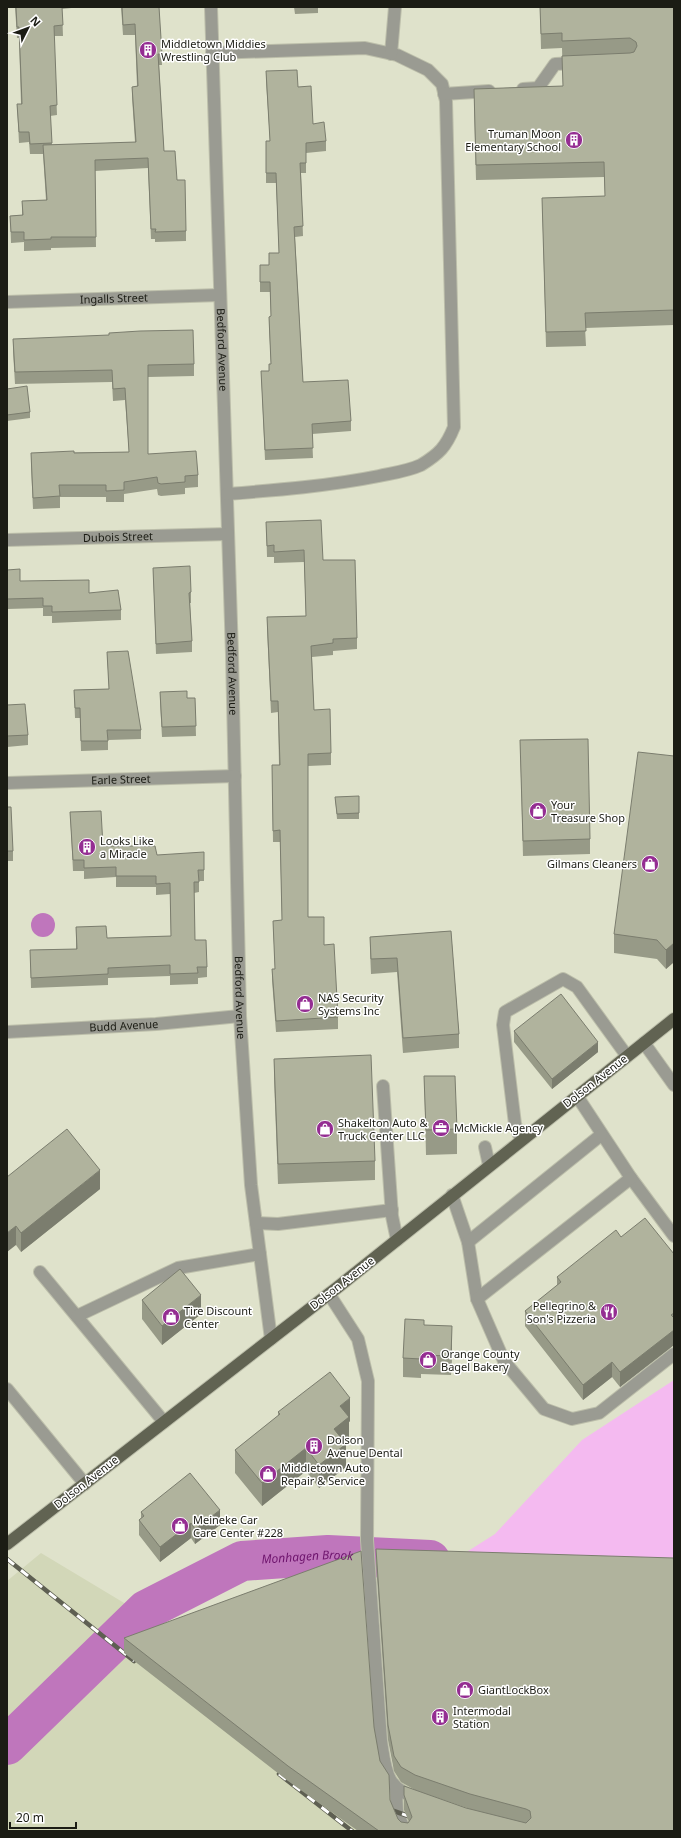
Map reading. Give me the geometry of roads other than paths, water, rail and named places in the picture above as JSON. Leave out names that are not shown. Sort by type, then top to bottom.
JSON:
[{"type":"main road","name":"Dolson Avenue","points":[[7,1544],[329,1294],[674,1019]]},
{"type":"street","name":"Bedford Avenue","points":[[211,7],[227,494],[240,1016],[251,1185],[271,1339]]},
{"type":"street","points":[[391,54],[395,7]]},
{"type":"street","points":[[212,53],[364,48],[391,54],[428,70],[442,84],[444,94],[454,427],[448,443],[438,454],[420,465],[397,472],[362,480],[227,494]]},
{"type":"street","points":[[444,94],[538,88],[554,64],[592,62]]},
{"type":"street","name":"Ingalls Street","points":[[7,302],[220,295]]},
{"type":"street","name":"Dubois Street","points":[[7,540],[228,534]]},
{"type":"street","name":"Earle Street","points":[[7,783],[235,776]]},
{"type":"street","points":[[521,1140],[515,1124],[503,1025],[505,1012],[563,980],[577,987],[627,1056]]},
{"type":"street","name":"Budd Avenue","points":[[7,1032],[156,1024],[240,1016]]},
{"type":"street","points":[[644,1043],[674,1085]]},
{"type":"street","points":[[383,1086],[392,1210],[397,1240]]},
{"type":"street","points":[[577,1096],[601,1135],[674,1236]]},
{"type":"street","points":[[468,1242],[601,1135]]},
{"type":"street","points":[[485,1147],[489,1165]]},
{"type":"street","points":[[477,1299],[631,1178]]},
{"type":"street","points":[[452,1195],[468,1242],[477,1299],[504,1361],[544,1409],[572,1419],[599,1412],[674,1354]]},
{"type":"street","points":[[256,1223],[278,1224],[392,1210]]},
{"type":"street","points":[[77,1316],[178,1268],[260,1254]]},
{"type":"street","points":[[40,1272],[164,1422]]},
{"type":"street","points":[[329,1294],[358,1339],[368,1381],[368,1548],[381,1741],[387,1774],[396,1788],[412,1797],[433,1804]]},
{"type":"street","points":[[7,1389],[85,1484]]},
{"type":"street","points":[[396,1788],[397,1812],[405,1831]]},
{"type":"waterway","name":"Monhagen Brook","points":[[7,1745],[146,1610],[242,1561],[328,1555],[430,1560]]},
{"type":"railway","points":[[7,1559],[134,1661]]},
{"type":"railway","points":[[279,1774],[352,1831]]},
{"type":"railway","points":[[385,1808],[417,1819]]},
{"type":"place","name":"Middletown Middies Wrestling Club","points":[[148,50]]},
{"type":"place","name":"Truman Moon Elementary School","points":[[574,140]]},
{"type":"place","name":"Your Treasure Shop","points":[[538,811]]},
{"type":"place","name":"Looks Like a Miracle","points":[[87,847]]},
{"type":"place","name":"Gilmans Cleaners","points":[[650,864]]},
{"type":"place","name":"NAS Security Systems Inc","points":[[305,1004]]},
{"type":"place","name":"McMickle Agency","points":[[441,1128]]},
{"type":"place","name":"Shakelton Auto & Truck Center LLC","points":[[325,1129]]},
{"type":"place","name":"Pellegrino & Son's Pizzeria","points":[[609,1312]]},
{"type":"place","name":"Tire Discount Center","points":[[171,1317]]},
{"type":"place","name":"Orange County Bagel Bakery","points":[[428,1360]]},
{"type":"place","name":"Dolson Avenue Dental","points":[[314,1446]]},
{"type":"place","name":"Middletown Auto Repair & Service","points":[[268,1474]]},
{"type":"place","name":"Meineke Car Care Center #228","points":[[180,1526]]},
{"type":"place","name":"GiantLockBox","points":[[465,1690]]},
{"type":"place","name":"Intermodal Station","points":[[440,1717]]}]
